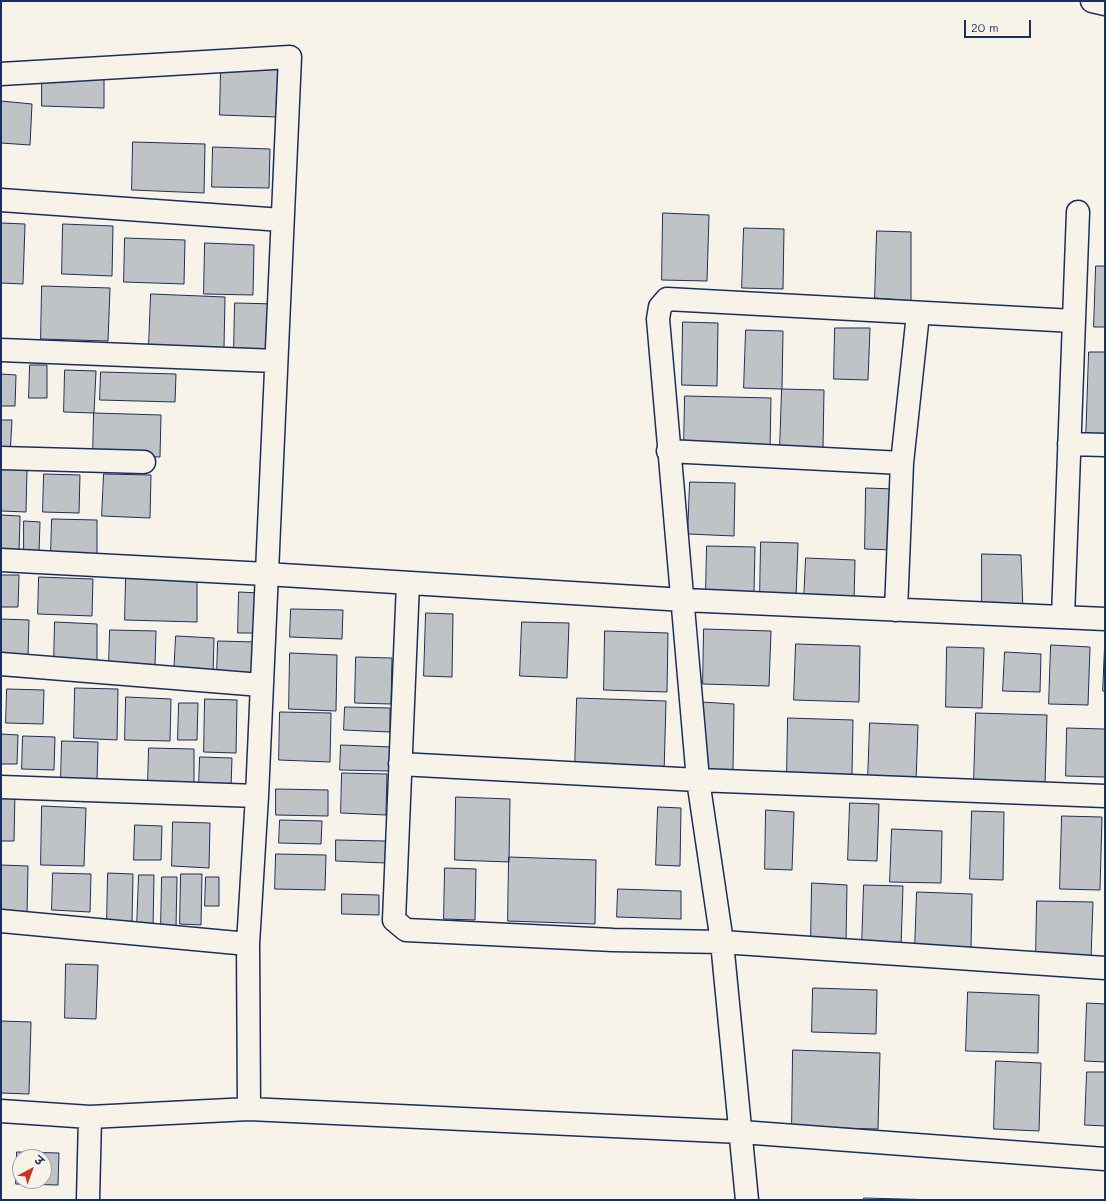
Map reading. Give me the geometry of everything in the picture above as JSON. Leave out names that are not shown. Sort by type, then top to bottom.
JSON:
[{"type":"street","points":[[1092,1],[1105,4]]},
{"type":"street","points":[[1,74],[290,57],[257,796],[248,944],[249,1109]]},
{"type":"street","points":[[1,200],[282,220]]},
{"type":"street","points":[[1063,617],[1078,212]]},
{"type":"street","points":[[747,1200],[722,942],[698,780],[684,600],[668,451],[658,319],[660,307],[667,299],[918,314],[1074,321]]},
{"type":"street","points":[[896,610],[902,463],[918,314]]},
{"type":"street","points":[[1,350],[276,360]]},
{"type":"street","points":[[1069,444],[1105,445]]},
{"type":"street","points":[[668,451],[902,463]]},
{"type":"street","points":[[1,458],[144,462]]},
{"type":"street","points":[[1,560],[266,574],[684,600],[1105,619]]},
{"type":"street","points":[[408,583],[394,920],[406,930],[613,940],[722,942],[1105,968]]},
{"type":"street","points":[[1,664],[261,685]]},
{"type":"street","points":[[400,764],[698,780],[1105,796]]},
{"type":"street","points":[[1,787],[257,796]]},
{"type":"street","points":[[1,921],[248,944]]},
{"type":"street","points":[[1,1111],[90,1117],[249,1109],[741,1132],[1105,1159]]},
{"type":"street","points":[[88,1200],[90,1117]]},
{"type":"building","points":[[221,67],[278,69],[277,117],[220,115]]},
{"type":"building","points":[[42,76],[104,78],[104,108],[42,106]]},
{"type":"building","points":[[1,101],[32,104],[30,145],[1,143]]},
{"type":"building","points":[[133,142],[205,144],[204,193],[132,190]]},
{"type":"building","points":[[213,147],[270,149],[269,188],[212,187]]},
{"type":"building","points":[[663,213],[709,215],[707,281],[662,280]]},
{"type":"building","points":[[1,223],[25,224],[23,284],[1,283]]},
{"type":"building","points":[[63,224],[113,226],[112,276],[62,274]]},
{"type":"building","points":[[744,228],[784,229],[783,289],[742,288]]},
{"type":"building","points":[[877,231],[911,232],[911,301],[875,298]]},
{"type":"building","points":[[125,238],[185,240],[184,284],[124,282]]},
{"type":"building","points":[[205,243],[254,245],[253,295],[204,294]]},
{"type":"building","points":[[1096,266],[1105,266],[1105,327],[1094,327]]},
{"type":"building","points":[[42,286],[110,288],[108,341],[41,339]]},
{"type":"building","points":[[151,294],[225,297],[224,348],[149,345]]},
{"type":"building","points":[[235,303],[276,304],[275,353],[234,351]]},
{"type":"building","points":[[683,322],[718,323],[717,386],[682,385]]},
{"type":"building","points":[[835,328],[870,328],[868,380],[834,379]]},
{"type":"building","points":[[746,330],[783,331],[782,389],[744,388]]},
{"type":"building","points":[[1089,352],[1105,352],[1105,441],[1086,441]]},
{"type":"building","points":[[30,365],[47,365],[47,398],[29,398]]},
{"type":"building","points":[[65,370],[96,371],[94,413],[64,412]]},
{"type":"building","points":[[101,372],[176,374],[175,402],[100,400]]},
{"type":"building","points":[[1,374],[16,375],[15,406],[1,406]]},
{"type":"building","points":[[782,389],[824,390],[823,449],[780,448]]},
{"type":"building","points":[[685,396],[771,398],[770,449],[684,447]]},
{"type":"building","points":[[94,413],[161,415],[160,457],[93,455]]},
{"type":"building","points":[[1,420],[12,420],[10,456],[1,455]]},
{"type":"building","points":[[1,469],[27,470],[26,512],[1,511]]},
{"type":"building","points":[[44,474],[80,475],[79,513],[43,512]]},
{"type":"building","points":[[104,474],[151,475],[150,518],[102,516]]},
{"type":"building","points":[[690,482],[735,483],[734,536],[688,534]]},
{"type":"building","points":[[866,488],[894,489],[892,550],[865,549]]},
{"type":"building","points":[[1,515],[20,516],[19,554],[1,554]]},
{"type":"building","points":[[52,519],[97,520],[97,555],[51,554]]},
{"type":"building","points":[[24,521],[40,522],[39,552],[24,552]]},
{"type":"building","points":[[761,542],[798,543],[796,598],[760,597]]},
{"type":"building","points":[[707,546],[755,547],[754,592],[706,591]]},
{"type":"building","points":[[982,554],[1021,555],[1023,611],[982,608]]},
{"type":"building","points":[[806,558],[855,560],[854,602],[804,601]]},
{"type":"building","points":[[1,575],[19,575],[18,607],[1,607]]},
{"type":"building","points":[[39,577],[93,579],[92,616],[38,614]]},
{"type":"building","points":[[126,577],[197,579],[197,622],[125,620]]},
{"type":"building","points":[[239,592],[259,593],[258,633],[238,633]]},
{"type":"building","points":[[291,609],[343,610],[342,639],[290,637]]},
{"type":"building","points":[[426,613],[453,614],[452,677],[424,676]]},
{"type":"building","points":[[1,619],[29,620],[28,657],[1,656]]},
{"type":"building","points":[[55,622],[97,624],[97,663],[54,662]]},
{"type":"building","points":[[522,622],[569,623],[567,678],[520,676]]},
{"type":"building","points":[[704,629],[771,631],[769,686],[703,684]]},
{"type":"building","points":[[110,630],[156,631],[155,666],[109,665]]},
{"type":"building","points":[[605,631],[668,633],[667,692],[604,690]]},
{"type":"building","points":[[176,636],[214,638],[213,676],[174,675]]},
{"type":"building","points":[[1105,638],[1105,692],[1103,691]]},
{"type":"building","points":[[218,641],[257,642],[257,677],[217,675]]},
{"type":"building","points":[[796,644],[860,646],[859,702],[794,700]]},
{"type":"building","points":[[1051,645],[1090,647],[1088,705],[1049,704]]},
{"type":"building","points":[[947,647],[984,648],[982,708],[946,707]]},
{"type":"building","points":[[1005,652],[1041,654],[1040,692],[1003,691]]},
{"type":"building","points":[[290,653],[337,655],[336,711],[289,709]]},
{"type":"building","points":[[356,657],[392,658],[391,704],[355,703]]},
{"type":"building","points":[[75,688],[118,689],[117,740],[74,738]]},
{"type":"building","points":[[7,689],[44,690],[43,724],[6,723]]},
{"type":"building","points":[[126,697],[171,699],[170,741],[125,740]]},
{"type":"building","points":[[577,698],[666,701],[664,774],[575,771]]},
{"type":"building","points":[[205,699],[237,700],[236,753],[204,752]]},
{"type":"building","points":[[701,702],[734,704],[733,770],[699,770]]},
{"type":"building","points":[[179,703],[198,703],[197,740],[178,740]]},
{"type":"building","points":[[345,707],[390,708],[390,732],[344,730]]},
{"type":"building","points":[[280,712],[331,713],[330,762],[279,760]]},
{"type":"building","points":[[976,713],[1047,715],[1045,784],[974,782]]},
{"type":"building","points":[[788,718],[853,720],[852,775],[787,773]]},
{"type":"building","points":[[870,723],[918,725],[916,782],[868,780]]},
{"type":"building","points":[[1067,728],[1105,729],[1105,777],[1066,776]]},
{"type":"building","points":[[1,734],[18,735],[17,764],[1,764]]},
{"type":"building","points":[[23,736],[55,737],[54,770],[22,769]]},
{"type":"building","points":[[62,741],[98,742],[97,780],[61,778]]},
{"type":"building","points":[[341,745],[392,747],[391,771],[340,770]]},
{"type":"building","points":[[149,748],[194,749],[194,785],[148,784]]},
{"type":"building","points":[[200,757],[232,758],[231,787],[199,786]]},
{"type":"building","points":[[342,773],[387,774],[386,815],[341,813]]},
{"type":"building","points":[[276,789],[328,790],[328,816],[276,815]]},
{"type":"building","points":[[1,791],[15,792],[14,841],[1,841]]},
{"type":"building","points":[[456,797],[510,799],[509,862],[455,860]]},
{"type":"building","points":[[850,803],[879,804],[877,861],[848,860]]},
{"type":"building","points":[[42,806],[86,808],[84,866],[41,865]]},
{"type":"building","points":[[658,807],[681,808],[680,866],[656,865]]},
{"type":"building","points":[[766,810],[794,812],[792,870],[765,869]]},
{"type":"building","points":[[972,811],[1004,812],[1003,880],[970,879]]},
{"type":"building","points":[[1062,816],[1102,817],[1100,890],[1060,889]]},
{"type":"building","points":[[280,820],[322,821],[321,844],[279,843]]},
{"type":"building","points":[[173,822],[210,823],[209,868],[172,866]]},
{"type":"building","points":[[135,825],[162,826],[161,860],[134,860]]},
{"type":"building","points":[[892,829],[942,831],[941,883],[890,882]]},
{"type":"building","points":[[336,840],[386,841],[386,863],[336,861]]},
{"type":"building","points":[[276,854],[326,855],[325,890],[275,889]]},
{"type":"building","points":[[509,857],[596,860],[595,924],[508,921]]},
{"type":"building","points":[[1,865],[28,866],[27,914],[1,913]]},
{"type":"building","points":[[445,868],[476,869],[475,920],[444,919]]},
{"type":"building","points":[[53,873],[91,874],[90,912],[52,910]]},
{"type":"building","points":[[108,873],[133,874],[132,923],[107,922]]},
{"type":"building","points":[[181,874],[202,874],[201,925],[180,924]]},
{"type":"building","points":[[139,875],[154,875],[153,928],[137,927]]},
{"type":"building","points":[[162,877],[177,877],[176,928],[161,927]]},
{"type":"building","points":[[206,877],[219,877],[219,906],[205,906]]},
{"type":"building","points":[[812,883],[847,885],[846,942],[811,941]]},
{"type":"building","points":[[864,885],[903,886],[901,947],[862,946]]},
{"type":"building","points":[[618,889],[681,891],[681,919],[617,917]]},
{"type":"building","points":[[917,892],[972,894],[971,950],[915,949]]},
{"type":"building","points":[[342,894],[379,895],[379,915],[342,914]]},
{"type":"building","points":[[1037,901],[1093,902],[1091,958],[1036,956]]},
{"type":"building","points":[[66,964],[98,965],[96,1019],[65,1018]]},
{"type":"building","points":[[813,988],[877,990],[876,1034],[812,1032]]},
{"type":"building","points":[[968,992],[1039,995],[1038,1053],[966,1051]]},
{"type":"building","points":[[1087,1003],[1105,1004],[1105,1062],[1085,1061]]},
{"type":"building","points":[[1,1021],[31,1022],[29,1094],[1,1093]]},
{"type":"building","points":[[793,1050],[880,1053],[878,1129],[792,1127]]},
{"type":"building","points":[[996,1061],[1041,1063],[1039,1131],[994,1129]]},
{"type":"building","points":[[1087,1072],[1105,1072],[1105,1126],[1085,1125]]},
{"type":"building","points":[[52,1153],[59,1153],[58,1185],[52,1185]]},
{"type":"building","points":[[864,1198],[939,1200],[864,1200]]}]
